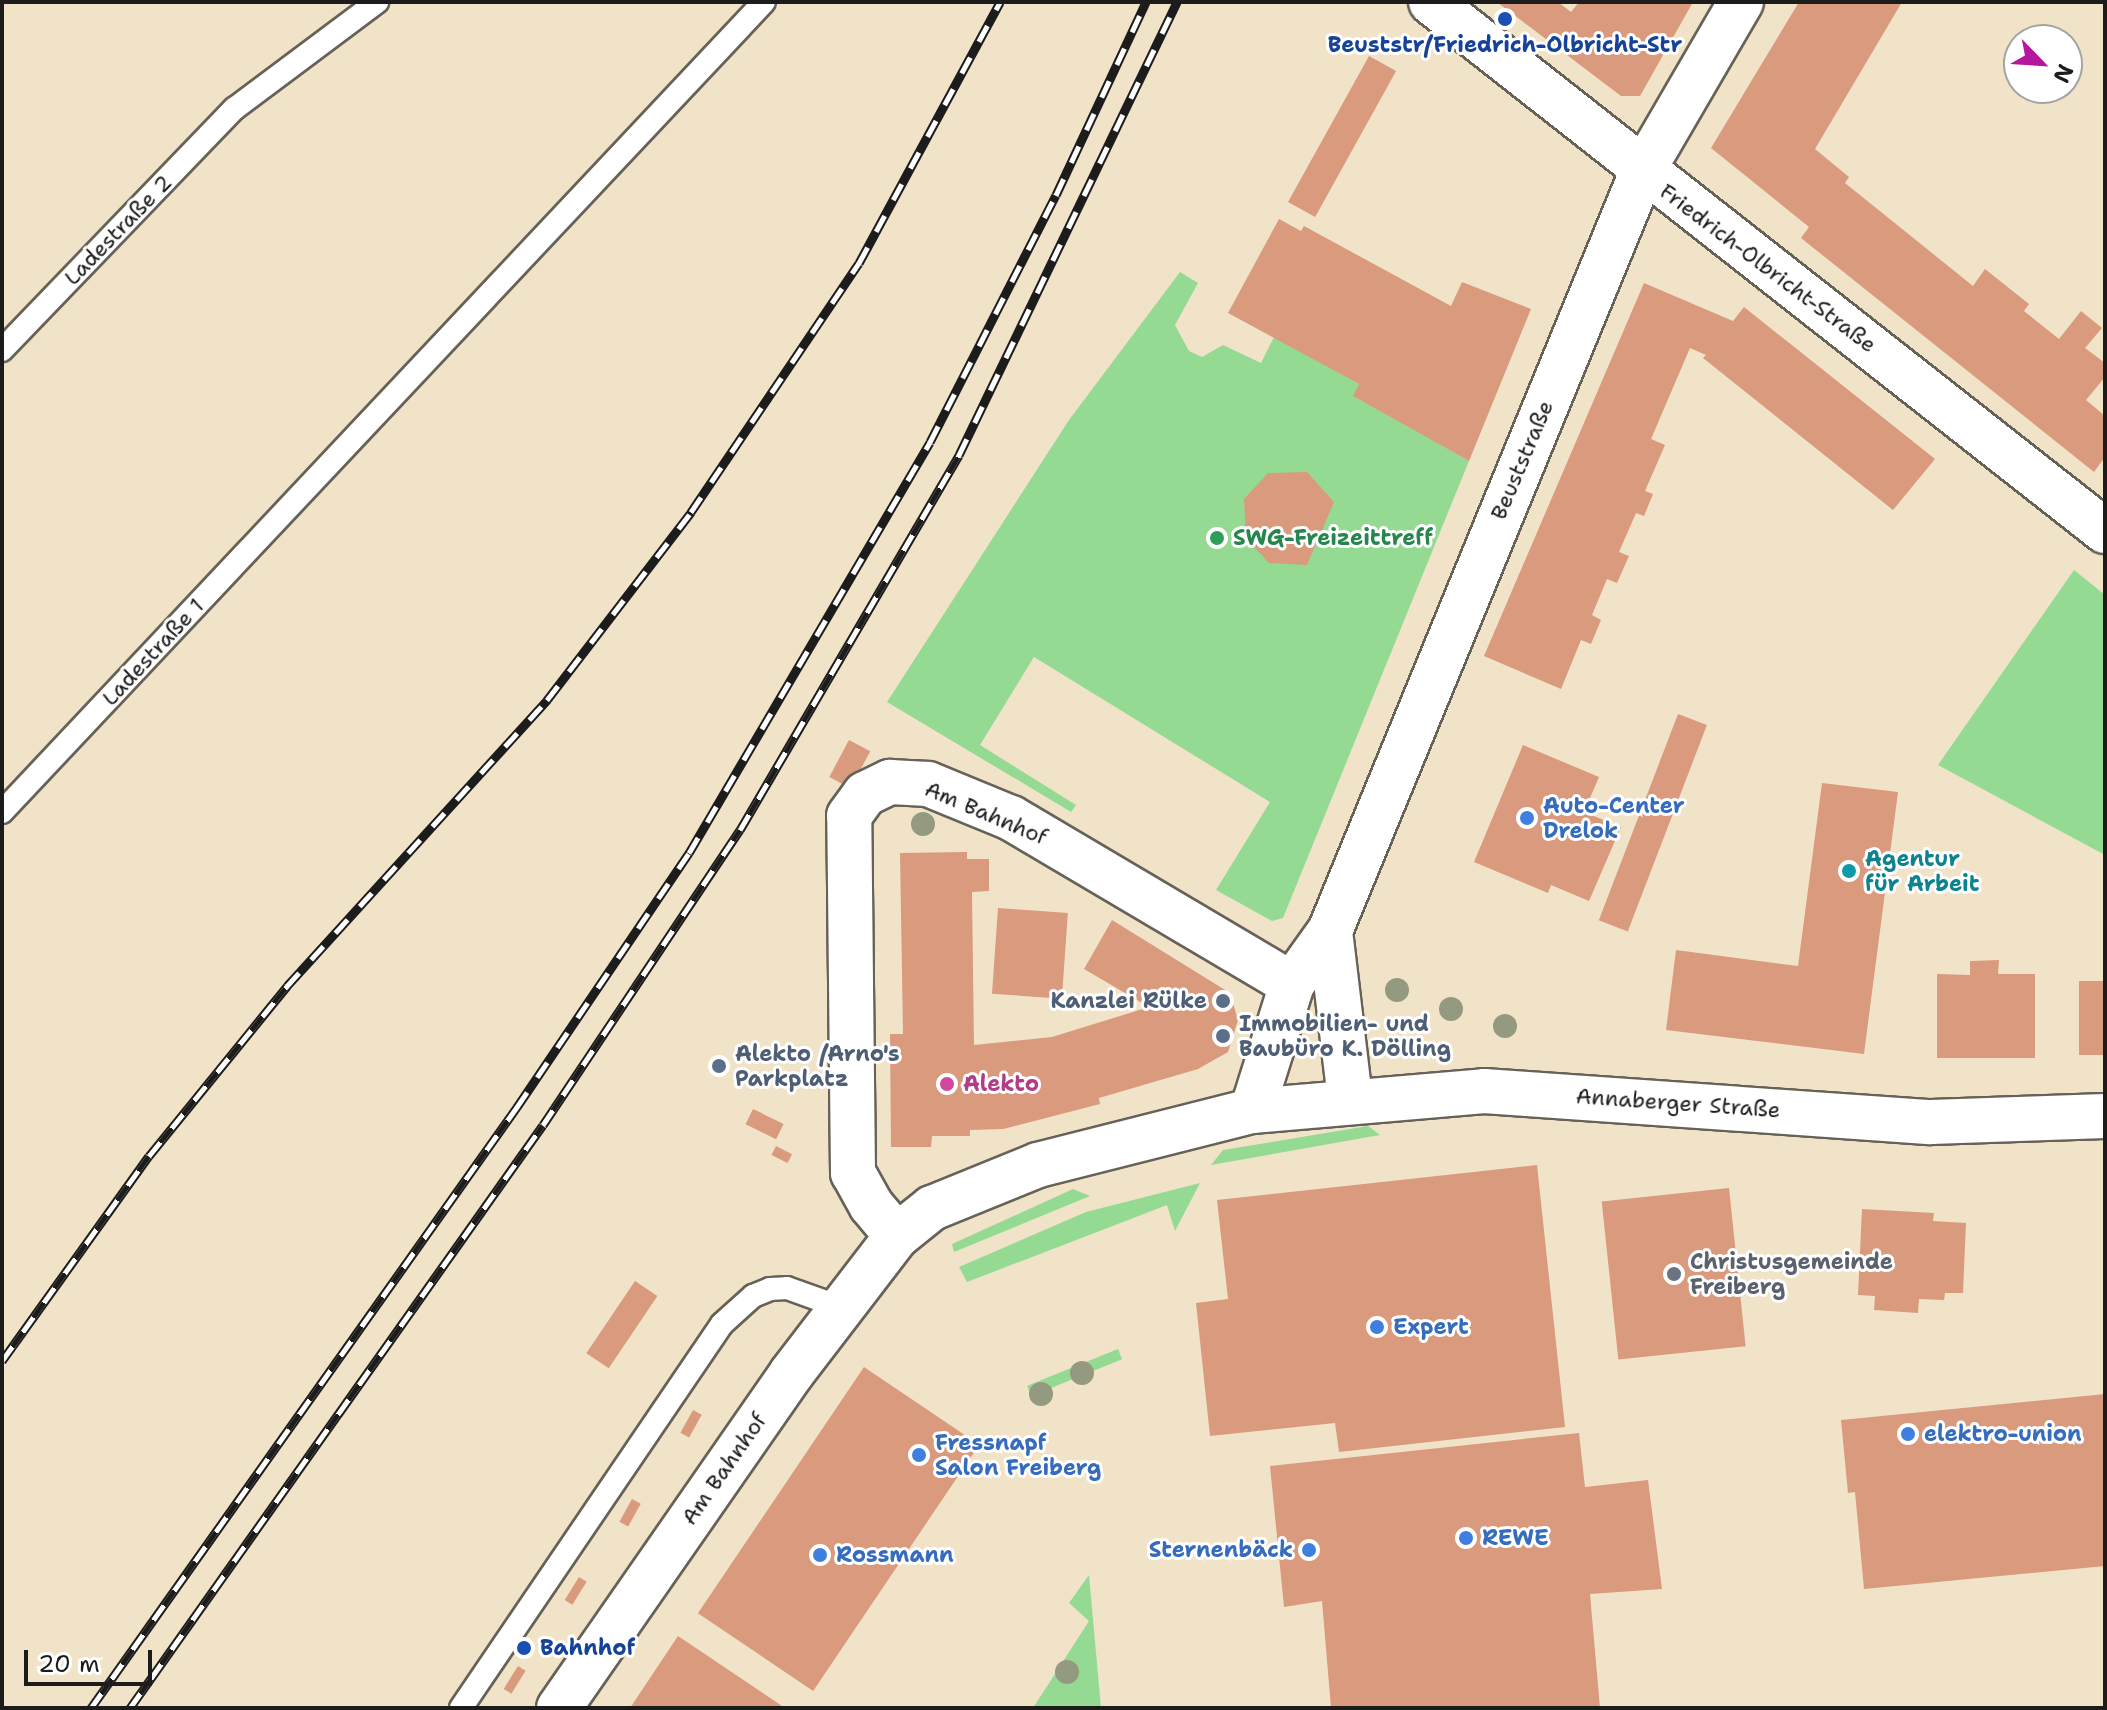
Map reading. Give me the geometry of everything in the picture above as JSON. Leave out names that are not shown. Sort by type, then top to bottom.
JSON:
[{"type":"street","name":"Friedrich-Olbricht-Straße","points":[[1431,2],[1642,172],[2105,531]]},
{"type":"street","name":"Beuststraße","points":[[1252,1111],[1292,984],[1330,931],[1642,172],[1741,2]]},
{"type":"street","name":"Am Bahnhof","points":[[897,1236],[871,1205],[853,1173],[849,816],[865,794],[890,782],[928,784],[1011,818],[1292,984]]},
{"type":"street","name":"Beuststraße","points":[[1330,931],[1350,1099]]},
{"type":"street","name":"Annaberger Straße","points":[[1252,1111],[1350,1099],[1484,1091],[1931,1122],[2105,1116]]},
{"type":"street","name":"Am Bahnhof","points":[[559,1708],[840,1307],[897,1236],[932,1208],[1038,1165],[1252,1111]]},
{"type":"lane","name":"Ladestraße 2","points":[[2,350],[234,109],[377,2]]},
{"type":"lane","name":"Ladestraße 1","points":[[2,812],[764,2]]},
{"type":"lane","points":[[461,1708],[722,1324],[753,1296],[770,1289],[787,1288],[840,1307]]},
{"type":"green space","name":"SWG-Freizeittreff","points":[[1180,272],[1198,283],[1175,325],[1189,351],[1202,357],[1223,345],[1261,363],[1274,337],[1359,384],[1354,396],[1469,461],[1283,918],[1272,921],[1216,890],[1270,802],[1034,657],[980,745],[1076,805],[1071,812],[887,702],[1069,420]]},
{"type":"green space","points":[[2074,570],[2105,595],[2105,855],[1938,765]]},
{"type":"green space","points":[[1368,1126],[1380,1135],[1211,1165],[1223,1150]]},
{"type":"green space","points":[[1200,1183],[1175,1231],[1167,1205],[967,1282],[959,1267],[1086,1212]]},
{"type":"green space","points":[[1073,1189],[1090,1196],[954,1252],[952,1244]]},
{"type":"green space","points":[[1118,1349],[1122,1359],[1031,1396],[1027,1386]]},
{"type":"green space","points":[[1089,1575],[1101,1708],[1033,1708],[1089,1621],[1069,1603]]},
{"type":"building","points":[[1497,2],[1558,2],[1571,12],[1579,2],[1693,2],[1640,96],[1621,96]]},
{"type":"building","points":[[1799,2],[1902,2],[1815,149],[1849,177],[1845,183],[1973,286],[1985,269],[2029,304],[2024,311],[2059,339],[2081,311],[2102,328],[2085,348],[2105,363],[2105,377],[2086,400],[2105,416],[2105,457],[2094,472],[1801,238],[1809,227],[1711,148]]},
{"type":"building","points":[[1369,56],[1396,71],[1315,217],[1288,202]]},
{"type":"building","points":[[1279,219],[1301,231],[1304,226],[1451,306],[1462,282],[1531,309],[1469,461],[1353,396],[1359,384],[1228,313]]},
{"type":"building","points":[[1644,283],[1733,321],[1744,307],[1935,459],[1893,510],[1703,358],[1706,355],[1690,348],[1651,439],[1665,445],[1645,491],[1653,494],[1644,516],[1636,513],[1619,552],[1629,556],[1617,583],[1607,579],[1592,615],[1601,620],[1591,644],[1581,640],[1561,689],[1484,656]]},
{"type":"building","points":[[1307,472],[1334,502],[1307,565],[1269,563],[1246,538],[1244,499],[1268,473]]},
{"type":"building","points":[[1678,714],[1707,725],[1628,931],[1599,920]]},
{"type":"building","points":[[849,740],[870,751],[850,788],[829,777]]},
{"type":"building","points":[[1523,745],[1599,777],[1584,812],[1621,827],[1589,901],[1551,885],[1548,893],[1474,862]]},
{"type":"building","name":"Agentur für Arbeit","points":[[1822,783],[1898,792],[1864,1054],[1666,1030],[1676,950],[1798,966]]},
{"type":"building","points":[[967,852],[967,859],[989,859],[989,891],[972,892],[974,1045],[1052,1037],[1149,1007],[1084,969],[1112,920],[1230,993],[1238,1020],[1228,1052],[1198,1069],[1099,1098],[1100,1104],[1003,1129],[970,1130],[970,1136],[932,1136],[931,1147],[891,1147],[890,1034],[903,1034],[900,853]]},
{"type":"building","points":[[998,908],[1068,913],[1062,999],[992,994]]},
{"type":"building","points":[[1999,960],[1998,974],[2035,974],[2035,1058],[1937,1058],[1937,974],[1970,975],[1970,961]]},
{"type":"building","points":[[2079,981],[2105,981],[2105,1055],[2079,1055]]},
{"type":"building","points":[[753,1109],[784,1124],[776,1139],[746,1124]]},
{"type":"building","points":[[776,1146],[792,1154],[787,1163],[771,1155]]},
{"type":"building","name":"Expert","points":[[1537,1165],[1565,1427],[1339,1452],[1335,1423],[1210,1436],[1196,1303],[1228,1299],[1217,1200]]},
{"type":"building","name":"Christusgemeinde Freiberg","points":[[1729,1188],[1746,1346],[1618,1360],[1602,1201]]},
{"type":"building","points":[[1862,1209],[1934,1213],[1933,1221],[1966,1223],[1963,1293],[1945,1293],[1944,1300],[1919,1299],[1918,1313],[1874,1310],[1875,1296],[1858,1295]]},
{"type":"building","points":[[635,1281],[657,1296],[609,1368],[586,1353]]},
{"type":"building","points":[[864,1367],[979,1445],[813,1691],[698,1613]]},
{"type":"building","points":[[2105,1394],[2105,1566],[1864,1589],[1855,1492],[1848,1493],[1841,1420]]},
{"type":"building","points":[[693,1410],[702,1415],[689,1438],[680,1433]]},
{"type":"building","name":"REWE","points":[[1579,1433],[1585,1487],[1648,1480],[1662,1589],[1590,1594],[1600,1708],[1331,1708],[1322,1601],[1284,1607],[1270,1466]]},
{"type":"building","points":[[632,1499],[641,1504],[628,1527],[619,1522]]},
{"type":"building","points":[[579,1577],[587,1582],[572,1605],[565,1600]]},
{"type":"building","points":[[678,1636],[785,1708],[630,1708]]},
{"type":"building","points":[[518,1666],[526,1671],[511,1694],[504,1689]]},
{"type":"railway","points":[[2,1361],[149,1156],[287,986],[547,700],[691,512],[859,263],[1000,2]]},
{"type":"railway","points":[[91,1708],[517,1107],[689,853],[930,442],[1056,195],[1146,2]]},
{"type":"railway","points":[[130,1708],[543,1125],[740,830],[959,455],[1177,2]]},
{"type":"place","name":"Beuststr/Friedrich-Olbricht-Str","points":[[1505,19]]},
{"type":"place","name":"SWG-Freizeittreff","points":[[1217,538]]},
{"type":"place","name":"Auto-Center Drelok","points":[[1527,818]]},
{"type":"place","name":"Agentur für Arbeit","points":[[1849,871]]},
{"type":"place","name":"Kanzlei Rülke","points":[[1223,1001]]},
{"type":"place","name":"Immobilien- und Baubüro K. Dölling","points":[[1223,1036]]},
{"type":"place","name":"Alekto /Arno's Parkplatz","points":[[719,1066]]},
{"type":"place","name":"Alekto","points":[[947,1084]]},
{"type":"place","name":"Christusgemeinde Freiberg","points":[[1674,1274]]},
{"type":"place","name":"Expert","points":[[1377,1327]]},
{"type":"place","name":"elektro-union","points":[[1908,1434]]},
{"type":"place","name":"Fressnapf Salon Freiberg","points":[[919,1455]]},
{"type":"place","name":"REWE","points":[[1466,1538]]},
{"type":"place","name":"Sternenbäck","points":[[1309,1550]]},
{"type":"place","name":"Rossmann","points":[[820,1555]]},
{"type":"place","name":"Bahnhof","points":[[524,1648]]}]
